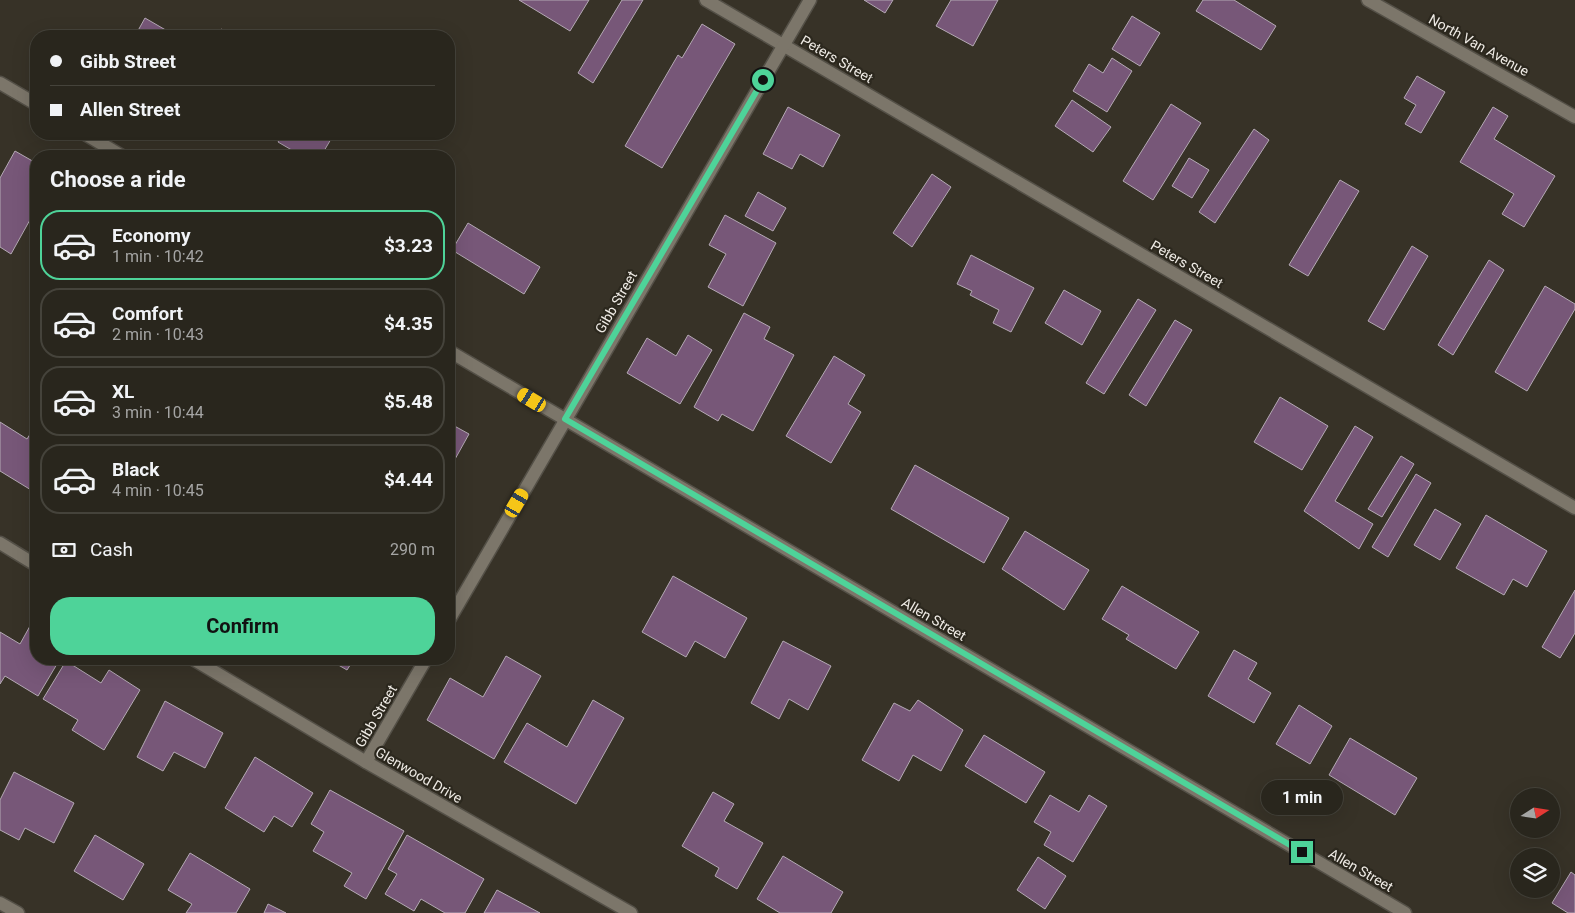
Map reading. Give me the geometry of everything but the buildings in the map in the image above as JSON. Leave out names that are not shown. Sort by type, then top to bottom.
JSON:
[{"type":"street","name":"Peters Street","points":[[706,0],[1575,508]]},
{"type":"street","name":"Gibb Street","points":[[455,610],[810,0]]},
{"type":"street","name":"North Van Avenue","points":[[1368,0],[1575,117]]},
{"type":"street","points":[[0,82],[30,100]]},
{"type":"street","points":[[95,140],[112,150]]},
{"type":"street","name":"Allen Street","points":[[455,355],[1405,913]]},
{"type":"street","points":[[0,543],[30,561]]},
{"type":"street","name":"Glenwood Drive","points":[[203,665],[366,762],[631,913]]},
{"type":"street","name":"Gibb Street","points":[[366,762],[423,665]]},
{"type":"street","points":[[0,902],[18,913]]},
{"type":"route","points":[[763,80],[565,419],[1302,852]]}]
